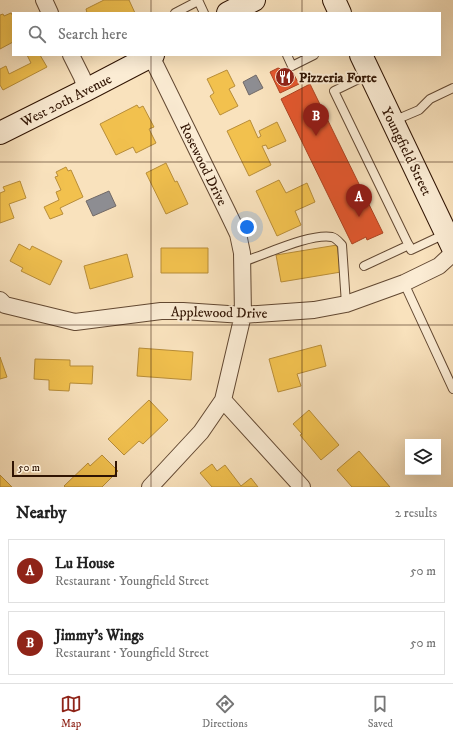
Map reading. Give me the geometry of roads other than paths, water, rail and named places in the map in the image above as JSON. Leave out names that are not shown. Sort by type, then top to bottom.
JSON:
[{"type":"street","points":[[44,0],[50,12]]},
{"type":"street","points":[[334,0],[340,12]]},
{"type":"street","points":[[230,12],[254,2]]},
{"type":"street","points":[[72,56],[82,77],[86,90]]},
{"type":"street","name":"West 20th Avenue","points":[[0,133],[152,56]]},
{"type":"street","name":"Rosewood Drive","points":[[150,487],[200,432],[223,400],[243,315],[242,253],[238,234],[152,56]]},
{"type":"street","name":"Youngfield Street","points":[[365,65],[451,245]]},
{"type":"street","name":"Applewood Drive","points":[[0,300],[5,305],[76,322],[161,311],[243,315],[314,310],[346,304],[404,283],[439,266],[451,245]]},
{"type":"street","points":[[223,400],[302,487]]},
{"type":"lane","points":[[177,12],[198,1],[204,12]]},
{"type":"lane","points":[[287,56],[292,66],[312,56]]},
{"type":"lane","points":[[365,65],[334,91],[412,250],[451,245]]},
{"type":"lane","points":[[393,122],[419,110],[430,99],[453,88]]},
{"type":"lane","points":[[242,262],[289,245],[321,237],[334,238],[342,244],[346,304]]},
{"type":"lane","points":[[364,266],[409,244]]},
{"type":"lane","points":[[404,283],[453,389]]},
{"type":"place","name":"Pizzeria Forte","points":[[285,77]]},
{"type":"place","name":"Jimmy's Wings","points":[[316,136]]},
{"type":"place","name":"Lu House","points":[[359,217]]}]
